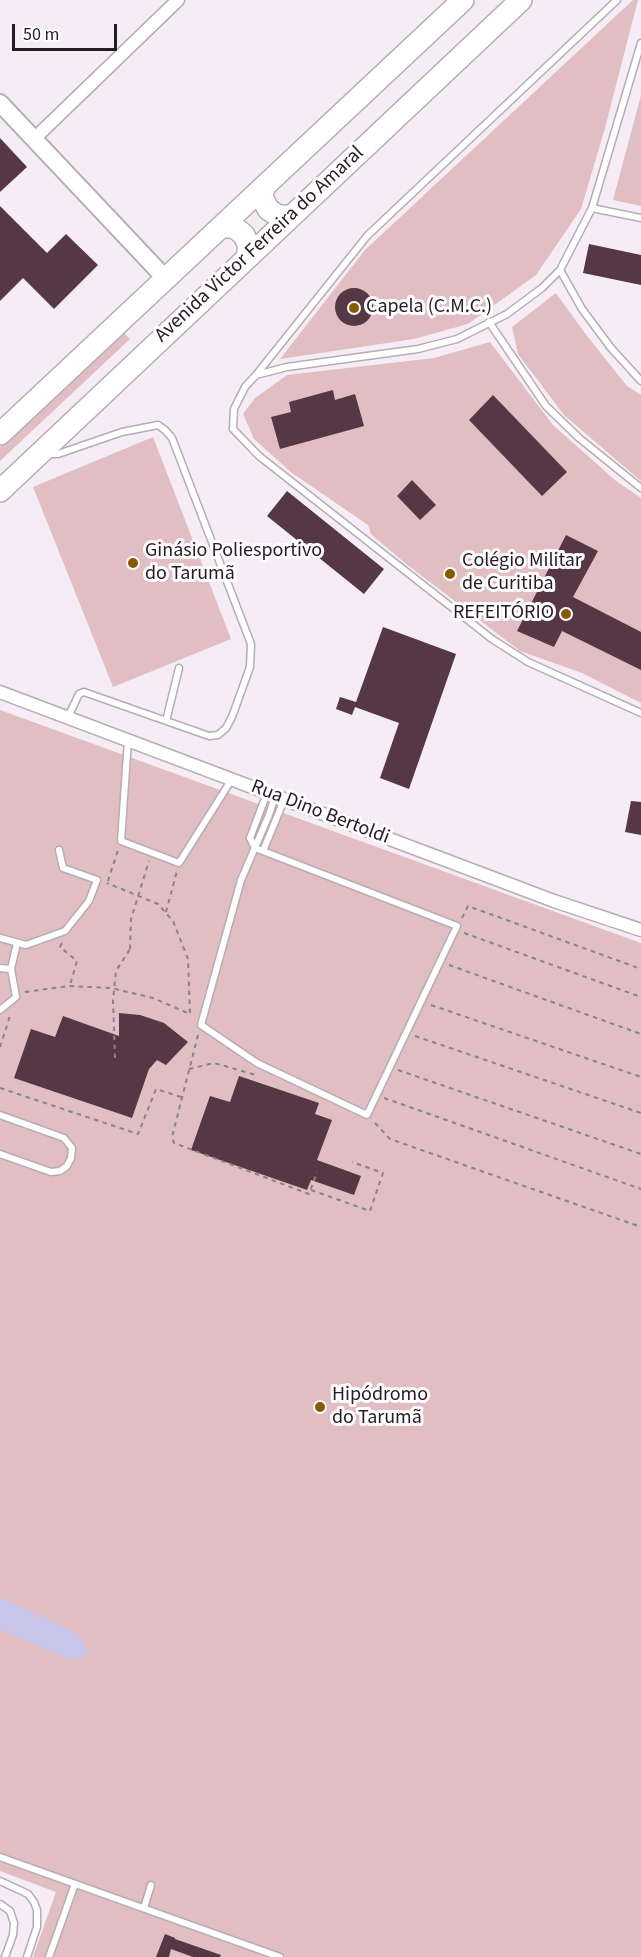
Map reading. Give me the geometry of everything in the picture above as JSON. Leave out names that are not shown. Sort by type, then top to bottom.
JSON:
[{"type":"highway","name":"Avenida Victor Ferreira do Amaral","points":[[0,491],[521,0]]},
{"type":"highway","name":"Avenida Victor Ferreira do Amaral","points":[[0,434],[264,187],[457,2]]},
{"type":"highway","points":[[264,187],[263,200],[268,209],[276,215],[291,216]]},
{"type":"highway","points":[[221,227],[234,227],[244,235],[249,246],[247,258]]},
{"type":"street","points":[[34,139],[178,0]]},
{"type":"street","points":[[0,103],[166,279]]},
{"type":"street","name":"Rua Dino Bertoldi","points":[[0,692],[554,901],[641,930]]},
{"type":"lane","points":[[617,0],[367,236],[245,387],[234,409],[233,429],[259,456],[492,639],[528,662],[641,713]]},
{"type":"lane","points":[[256,375],[287,367],[418,349],[457,339],[507,314],[542,288],[560,270],[592,208],[641,43]]},
{"type":"lane","points":[[633,72],[641,73]]},
{"type":"lane","points":[[592,208],[641,218]]},
{"type":"lane","points":[[560,270],[582,309],[611,348],[641,381]]},
{"type":"lane","points":[[489,322],[546,406],[579,438],[641,488]]},
{"type":"lane","points":[[39,454],[58,454],[122,432],[158,425],[172,438],[249,634],[252,653],[250,667],[232,717],[226,728],[218,735],[209,736],[84,692],[79,694],[68,717]]},
{"type":"lane","points":[[166,720],[179,668]]},
{"type":"lane","points":[[128,739],[121,841],[179,863],[232,779]]},
{"type":"lane","points":[[255,848],[241,879],[201,1025],[257,1063],[367,1115],[456,928],[255,848],[250,838],[275,796]]},
{"type":"lane","points":[[263,851],[275,796]]},
{"type":"lane","points":[[0,938],[26,945],[64,931],[89,901],[96,880],[63,868],[59,850]]},
{"type":"lane","points":[[0,1010],[16,997],[11,969],[17,943]]},
{"type":"lane","points":[[0,968],[11,969]]},
{"type":"lane","points":[[0,1115],[64,1138],[72,1148],[67,1166],[60,1171],[51,1172],[0,1154]]},
{"type":"lane","points":[[0,1857],[280,1957]]},
{"type":"lane","points":[[0,1881],[28,1894],[38,1910],[37,1927],[27,1957]]},
{"type":"lane","points":[[49,1957],[75,1884]]},
{"type":"lane","points":[[144,1908],[151,1885]]},
{"type":"lane","points":[[0,1904],[10,1911],[14,1923],[13,1935],[5,1957]]},
{"type":"path","points":[[0,1047],[16,997],[28,991],[69,986],[111,988],[153,998],[190,1014],[188,959],[173,921],[158,904],[107,883],[121,841]]},
{"type":"path","points":[[115,1058],[113,1000],[116,971],[130,949],[131,919],[152,852]]},
{"type":"path","points":[[166,912],[179,863]]},
{"type":"path","points":[[641,969],[468,906],[456,928],[641,997]]},
{"type":"path","points":[[64,931],[60,947],[77,961],[69,986]]},
{"type":"path","points":[[440,962],[641,1034]]},
{"type":"path","points":[[421,1002],[641,1077]]},
{"type":"path","points":[[201,1025],[172,1137],[174,1143],[309,1194],[317,1172]]},
{"type":"path","points":[[406,1033],[641,1113]]},
{"type":"path","points":[[189,1069],[214,1063],[256,1075]]},
{"type":"path","points":[[390,1067],[641,1154]]},
{"type":"path","points":[[0,1088],[138,1134],[156,1089],[182,1097]]},
{"type":"path","points":[[376,1096],[641,1189]]},
{"type":"path","points":[[367,1115],[390,1139],[641,1227]]},
{"type":"path","points":[[311,1190],[370,1211],[383,1173],[352,1162]]},
{"type":"shaded area","points":[[633,0],[638,0],[605,128],[581,209],[536,275],[468,324],[414,339],[280,359],[365,250]]},
{"type":"shaded area","points":[[641,95],[641,206],[613,200]]},
{"type":"shaded area","points":[[556,293],[627,386],[641,395],[641,481],[564,415],[518,354],[512,327]]},
{"type":"shaded area","points":[[124,333],[130,339],[0,461],[0,447]]},
{"type":"shaded area","points":[[490,342],[553,425],[616,481],[641,498],[641,703],[582,673],[520,651],[405,563],[371,534],[368,525],[292,473],[254,439],[243,414],[255,398],[287,375],[434,358]]},
{"type":"shaded area","name":"Ginásio Poliesportivo do Tarumã","points":[[153,437],[231,639],[113,687],[33,487]]},
{"type":"shaded area","name":"Hipódromo do Tarumã","points":[[0,710],[641,943],[641,1957],[33,1957],[56,1892],[0,1871]]},
{"type":"water","points":[[0,1597],[74,1632],[84,1642],[86,1657],[77,1660],[65,1658],[0,1629]]},
{"type":"building","points":[[0,138],[27,167],[0,192]]},
{"type":"building","points":[[0,206],[47,253],[66,234],[98,265],[54,309],[23,278],[0,301]]},
{"type":"building","points":[[589,244],[641,255],[641,285],[583,273]]},
{"type":"building","name":"Capela (C.M.C.)","points":[[354,288],[367,294],[373,307],[367,320],[354,326],[341,320],[335,307],[341,294]]},
{"type":"building","points":[[333,390],[335,400],[355,394],[364,426],[280,449],[271,417],[291,412],[289,402]]},
{"type":"building","points":[[493,395],[567,472],[542,496],[469,420]]},
{"type":"building","points":[[412,480],[436,505],[420,520],[397,496]]},
{"type":"building","points":[[287,491],[384,569],[364,594],[267,516]]},
{"type":"building","name":"REFEITÓRIO","points":[[566,535],[598,551],[573,597],[641,632],[641,670],[562,631],[554,647],[517,631]]},
{"type":"building","points":[[383,627],[456,654],[409,789],[380,778],[399,723],[355,707],[352,715],[336,709],[340,697],[356,702]]},
{"type":"building","points":[[631,801],[641,802],[641,835],[625,832]]},
{"type":"building","points":[[119,1013],[140,1015],[164,1023],[188,1042],[166,1065],[157,1060],[149,1069],[132,1118],[14,1078],[31,1029],[55,1037],[63,1016],[119,1036]]},
{"type":"building","points":[[239,1076],[319,1103],[315,1114],[332,1120],[317,1160],[361,1176],[354,1195],[311,1180],[307,1190],[191,1150],[210,1096],[230,1102]]},
{"type":"building","points":[[165,1934],[221,1955],[220,1957],[193,1957],[171,1949],[169,1957],[156,1957]]},
{"type":"place","name":"Capela (C.M.C.)","points":[[354,308]]},
{"type":"place","name":"Ginásio Poliesportivo do Tarumã","points":[[133,563]]},
{"type":"place","name":"Colégio Militar de Curitiba","points":[[450,574]]},
{"type":"place","name":"REFEITÓRIO","points":[[566,614]]},
{"type":"place","name":"Hipódromo do Tarumã","points":[[320,1407]]}]
